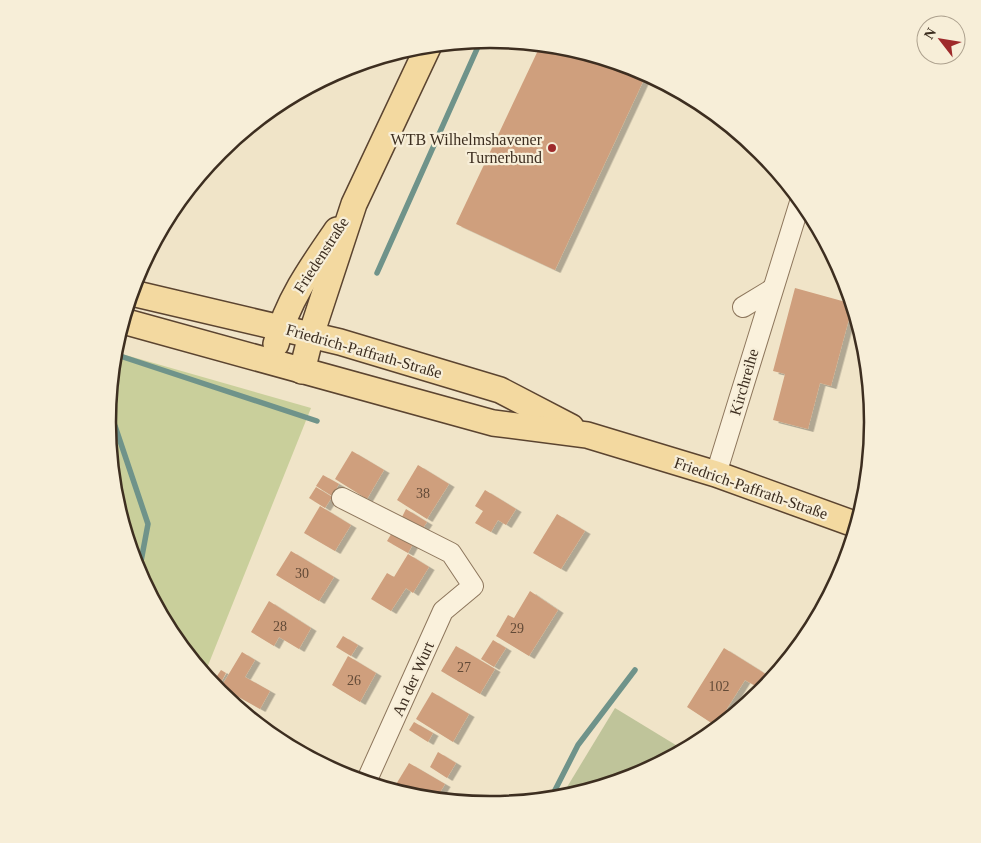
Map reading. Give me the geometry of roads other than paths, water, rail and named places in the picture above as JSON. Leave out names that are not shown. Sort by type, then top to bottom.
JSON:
[{"type":"main road","name":"Friedenstraße","points":[[302,372],[311,335],[354,204],[425,54]]},
{"type":"main road","name":"Friedenstraße","points":[[272,363],[280,328],[300,284],[354,204]]},
{"type":"main road","name":"Friedrich-Paffrath-Straße","points":[[139,294],[311,335],[500,390],[587,435]]},
{"type":"main road","name":"Friedrich-Paffrath-Straße","points":[[129,324],[493,423],[587,435],[716,474],[851,523]]},
{"type":"street","name":"Kirchreihe","points":[[716,474],[771,290],[798,209]]},
{"type":"street","points":[[743,307],[771,290]]},
{"type":"street","name":"An der Wurt","points":[[342,498],[451,553],[473,586],[443,612],[369,776]]},
{"type":"waterway","points":[[377,273],[477,48]]},
{"type":"waterway","points":[[123,357],[317,421]]},
{"type":"waterway","points":[[116,430],[148,524],[142,557]]},
{"type":"waterway","points":[[555,789],[578,745],[635,670]]},
{"type":"place","name":"WTB Wilhelmshavener Turnerbund","points":[[552,148]]}]
